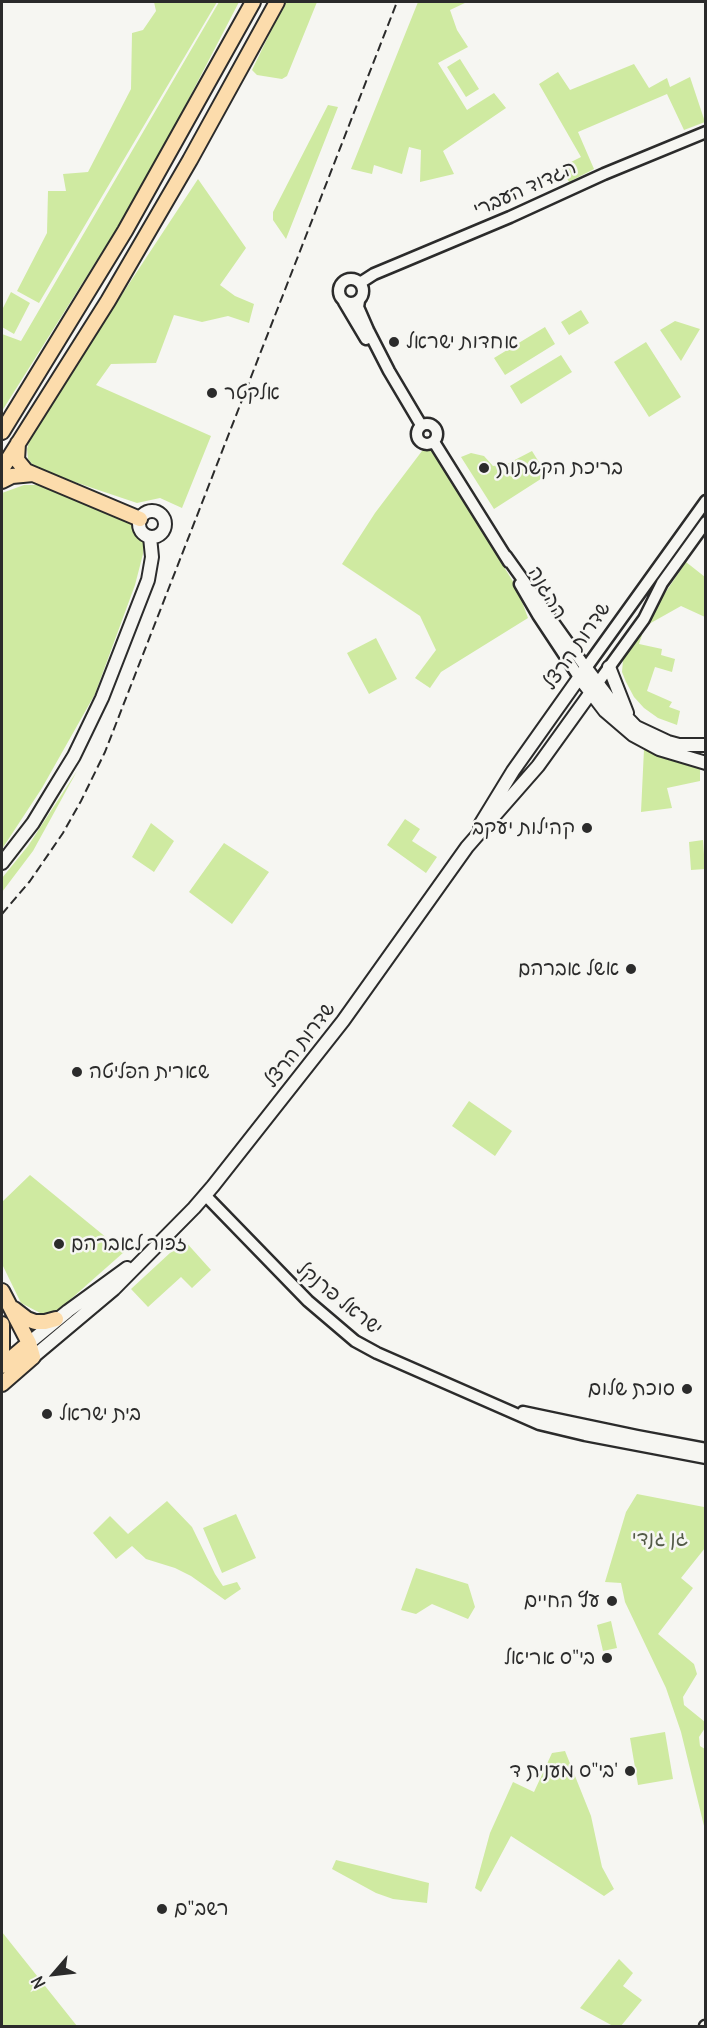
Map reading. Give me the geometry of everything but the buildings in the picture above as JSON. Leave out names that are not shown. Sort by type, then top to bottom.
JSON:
[{"type":"highway","points":[[2,432],[125,231],[253,2]]},
{"type":"highway","points":[[2,470],[122,276],[190,160],[277,2]]},
{"type":"highway","points":[[18,443],[17,460],[26,471],[140,519]]},
{"type":"highway","points":[[2,481],[12,476],[33,474]]},
{"type":"highway","points":[[4,1301],[18,1313],[35,1322],[56,1319]]},
{"type":"highway","points":[[4,1301],[28,1350]]},
{"type":"highway","points":[[2,1324],[2,1351]]},
{"type":"highway","points":[[2,1366],[28,1350]]},
{"type":"highway","points":[[2,1384],[28,1350]]},
{"type":"main road","points":[[153,511],[163,517],[165,525],[162,533],[150,537],[141,531],[140,519],[145,513],[153,511]]},
{"type":"main road","points":[[2,863],[51,795],[74,756],[98,707],[148,580],[152,557],[150,537]]},
{"type":"main road","points":[[609,667],[624,708],[636,727]]},
{"type":"main road","points":[[582,673],[605,711],[633,735],[659,749],[705,762],[705,747],[668,742],[636,727],[593,688]]},
{"type":"main road","name":"שדרות הרצל","points":[[28,1350],[114,1289],[205,1195],[333,1034],[467,847],[513,771],[582,673]]},
{"type":"main road","name":"שדרות הרצל","points":[[467,847],[532,774],[593,688]]},
{"type":"main road","name":"שדרות הרצל","points":[[28,1350],[56,1319],[148,1254]]},
{"type":"street","name":"הגדוד העברי","points":[[360,283],[374,274],[705,132]]},
{"type":"street","points":[[351,279],[360,283],[363,291],[358,307],[389,371],[362,334],[339,294],[341,284],[351,279]]},
{"type":"street","points":[[345,302],[352,304],[359,301]]},
{"type":"street","name":"ההגנה","points":[[389,371],[421,425],[417,434],[419,440],[425,444],[434,442],[506,556],[530,602],[582,673]]},
{"type":"street","name":"שדרות הרצל","points":[[582,673],[705,501]]},
{"type":"street","name":"שדרות הרצל","points":[[593,688],[644,619],[662,583],[705,522]]},
{"type":"street","name":"ישראל פרנקל","points":[[205,1195],[280,1274],[355,1341],[406,1367],[539,1424],[705,1458]]},
{"type":"street","name":"ישראל פרנקל","points":[[508,1409],[705,1449]]},
{"type":"green space","points":[[154,2],[217,2],[39,303],[17,291],[47,233],[48,191],[66,191],[63,174],[88,172],[131,89],[132,33],[143,30],[156,11]]},
{"type":"green space","points":[[219,2],[239,2],[144,185],[2,411],[2,334],[21,341]]},
{"type":"green space","points":[[285,2],[317,2],[287,76],[282,79],[257,75],[252,70]]},
{"type":"green space","points":[[418,2],[467,2],[450,10],[457,30],[468,47],[438,63],[467,110],[494,93],[506,108],[443,151],[454,174],[420,182],[421,150],[409,147],[402,174],[374,165],[372,174],[351,169]]},
{"type":"green space","points":[[460,59],[479,89],[466,97],[447,67]]},
{"type":"green space","points":[[634,64],[649,88],[667,78],[670,87],[690,77],[705,122],[684,130],[667,94],[578,132],[594,169],[569,182],[561,167],[581,157],[539,84],[558,72],[570,90]]},
{"type":"green space","points":[[328,105],[338,107],[286,239],[273,220],[273,212]]},
{"type":"green space","points":[[198,179],[246,248],[220,285],[235,296],[254,304],[249,323],[228,316],[202,322],[174,315],[156,363],[111,364],[96,385],[211,436],[182,508],[160,498],[137,503],[36,469],[28,459],[27,449],[32,431]]},
{"type":"green space","points":[[11,292],[30,303],[14,334],[2,327],[2,310]]},
{"type":"green space","points":[[581,310],[589,323],[569,335],[561,322]]},
{"type":"green space","points":[[675,321],[700,329],[681,361],[660,330]]},
{"type":"green space","points":[[545,327],[555,344],[505,375],[494,358]]},
{"type":"green space","points":[[646,342],[681,397],[649,417],[614,362]]},
{"type":"green space","points":[[561,355],[572,372],[521,404],[510,386]]},
{"type":"green space","points":[[425,447],[432,450],[517,588],[528,618],[441,672],[430,688],[415,678],[436,650],[420,616],[342,564],[375,513]]},
{"type":"green space","points":[[532,451],[547,475],[494,509],[461,457],[471,453],[484,456],[493,466],[507,464]]},
{"type":"green space","points":[[24,485],[39,485],[134,522],[135,532],[144,542],[135,585],[95,694],[42,788],[2,849],[2,493]]},
{"type":"green space","points":[[686,562],[705,577],[705,617],[681,606],[649,624],[646,621]]},
{"type":"green space","points":[[638,632],[642,635],[639,644],[662,649],[661,655],[675,659],[672,672],[655,667],[647,691],[672,702],[669,707],[680,711],[677,725],[658,718],[644,708],[634,697],[626,682],[622,672],[623,660],[626,650]]},
{"type":"green space","points":[[376,638],[397,679],[369,694],[347,653]]},
{"type":"green space","points":[[644,749],[700,765],[700,781],[667,788],[672,808],[641,812]]},
{"type":"green space","points":[[77,771],[33,851],[2,892],[2,878],[28,846]]},
{"type":"green space","points":[[405,819],[420,829],[412,841],[437,857],[426,873],[387,845]]},
{"type":"green space","points":[[151,823],[174,841],[154,872],[132,857]]},
{"type":"green space","points":[[703,840],[705,869],[691,870],[689,842]]},
{"type":"green space","points":[[224,843],[269,872],[232,924],[189,892]]},
{"type":"green space","points":[[469,1101],[512,1131],[495,1156],[452,1126]]},
{"type":"green space","points":[[30,1175],[124,1252],[55,1313],[44,1315],[21,1303],[2,1264],[2,1202]]},
{"type":"green space","points":[[184,1240],[211,1270],[192,1288],[181,1277],[148,1307],[131,1289]]},
{"type":"green space","name":"גן גנדי","points":[[637,1494],[704,1507],[705,1548],[681,1578],[693,1588],[658,1634],[694,1664],[697,1674],[683,1697],[684,1705],[705,1722],[705,1728],[699,1737],[700,1746],[705,1749],[705,1830],[681,1732],[666,1688],[625,1602],[621,1583],[605,1582],[626,1512]]},
{"type":"green space","points":[[167,1501],[192,1527],[223,1586],[237,1582],[241,1589],[225,1600],[191,1576],[175,1568],[146,1559],[132,1546],[116,1559],[93,1533],[110,1516],[128,1534]]},
{"type":"green space","points":[[236,1514],[256,1558],[222,1573],[203,1528]]},
{"type":"green space","points":[[416,1568],[468,1584],[475,1607],[468,1619],[432,1604],[416,1614],[401,1610]]},
{"type":"green space","points":[[611,1621],[617,1648],[603,1651],[597,1625]]},
{"type":"green space","points":[[665,1732],[673,1779],[638,1785],[630,1738]]},
{"type":"green space","points":[[565,1751],[591,1816],[602,1867],[614,1889],[604,1896],[511,1836],[481,1892],[475,1888],[490,1833],[513,1782],[534,1792],[552,1753]]},
{"type":"green space","points":[[336,1860],[429,1883],[427,1903],[393,1899],[376,1893],[332,1869]]},
{"type":"green space","points":[[2,1932],[77,2026],[3,2026]]},
{"type":"green space","points":[[619,1959],[633,1973],[623,1986],[642,2000],[621,2026],[613,2026],[580,2008]]},
{"type":"railway","points":[[2,914],[30,881],[63,833],[105,752],[397,2]]},
{"type":"place","name":"אחדות ישראל","points":[[394,342]]},
{"type":"place","name":"אלקטר","points":[[212,393]]},
{"type":"place","name":"בריכת הקשתות","points":[[484,468]]},
{"type":"place","name":"קהילות יעקב","points":[[587,828]]},
{"type":"place","name":"אשל אברהם","points":[[631,969]]},
{"type":"place","name":"שארית הפליטה","points":[[77,1072]]},
{"type":"place","name":"זכור לאברהם","points":[[59,1244]]},
{"type":"place","name":"סוכת שלום","points":[[687,1389]]},
{"type":"place","name":"בית ישראל","points":[[47,1414]]},
{"type":"place","name":"עץ החיים","points":[[612,1601]]},
{"type":"place","name":"בי\"ס אריאל","points":[[607,1658]]},
{"type":"place","name":"בי\"ס מענית ד'","points":[[630,1771]]},
{"type":"place","name":"רשב\"ם","points":[[162,1909]]}]
